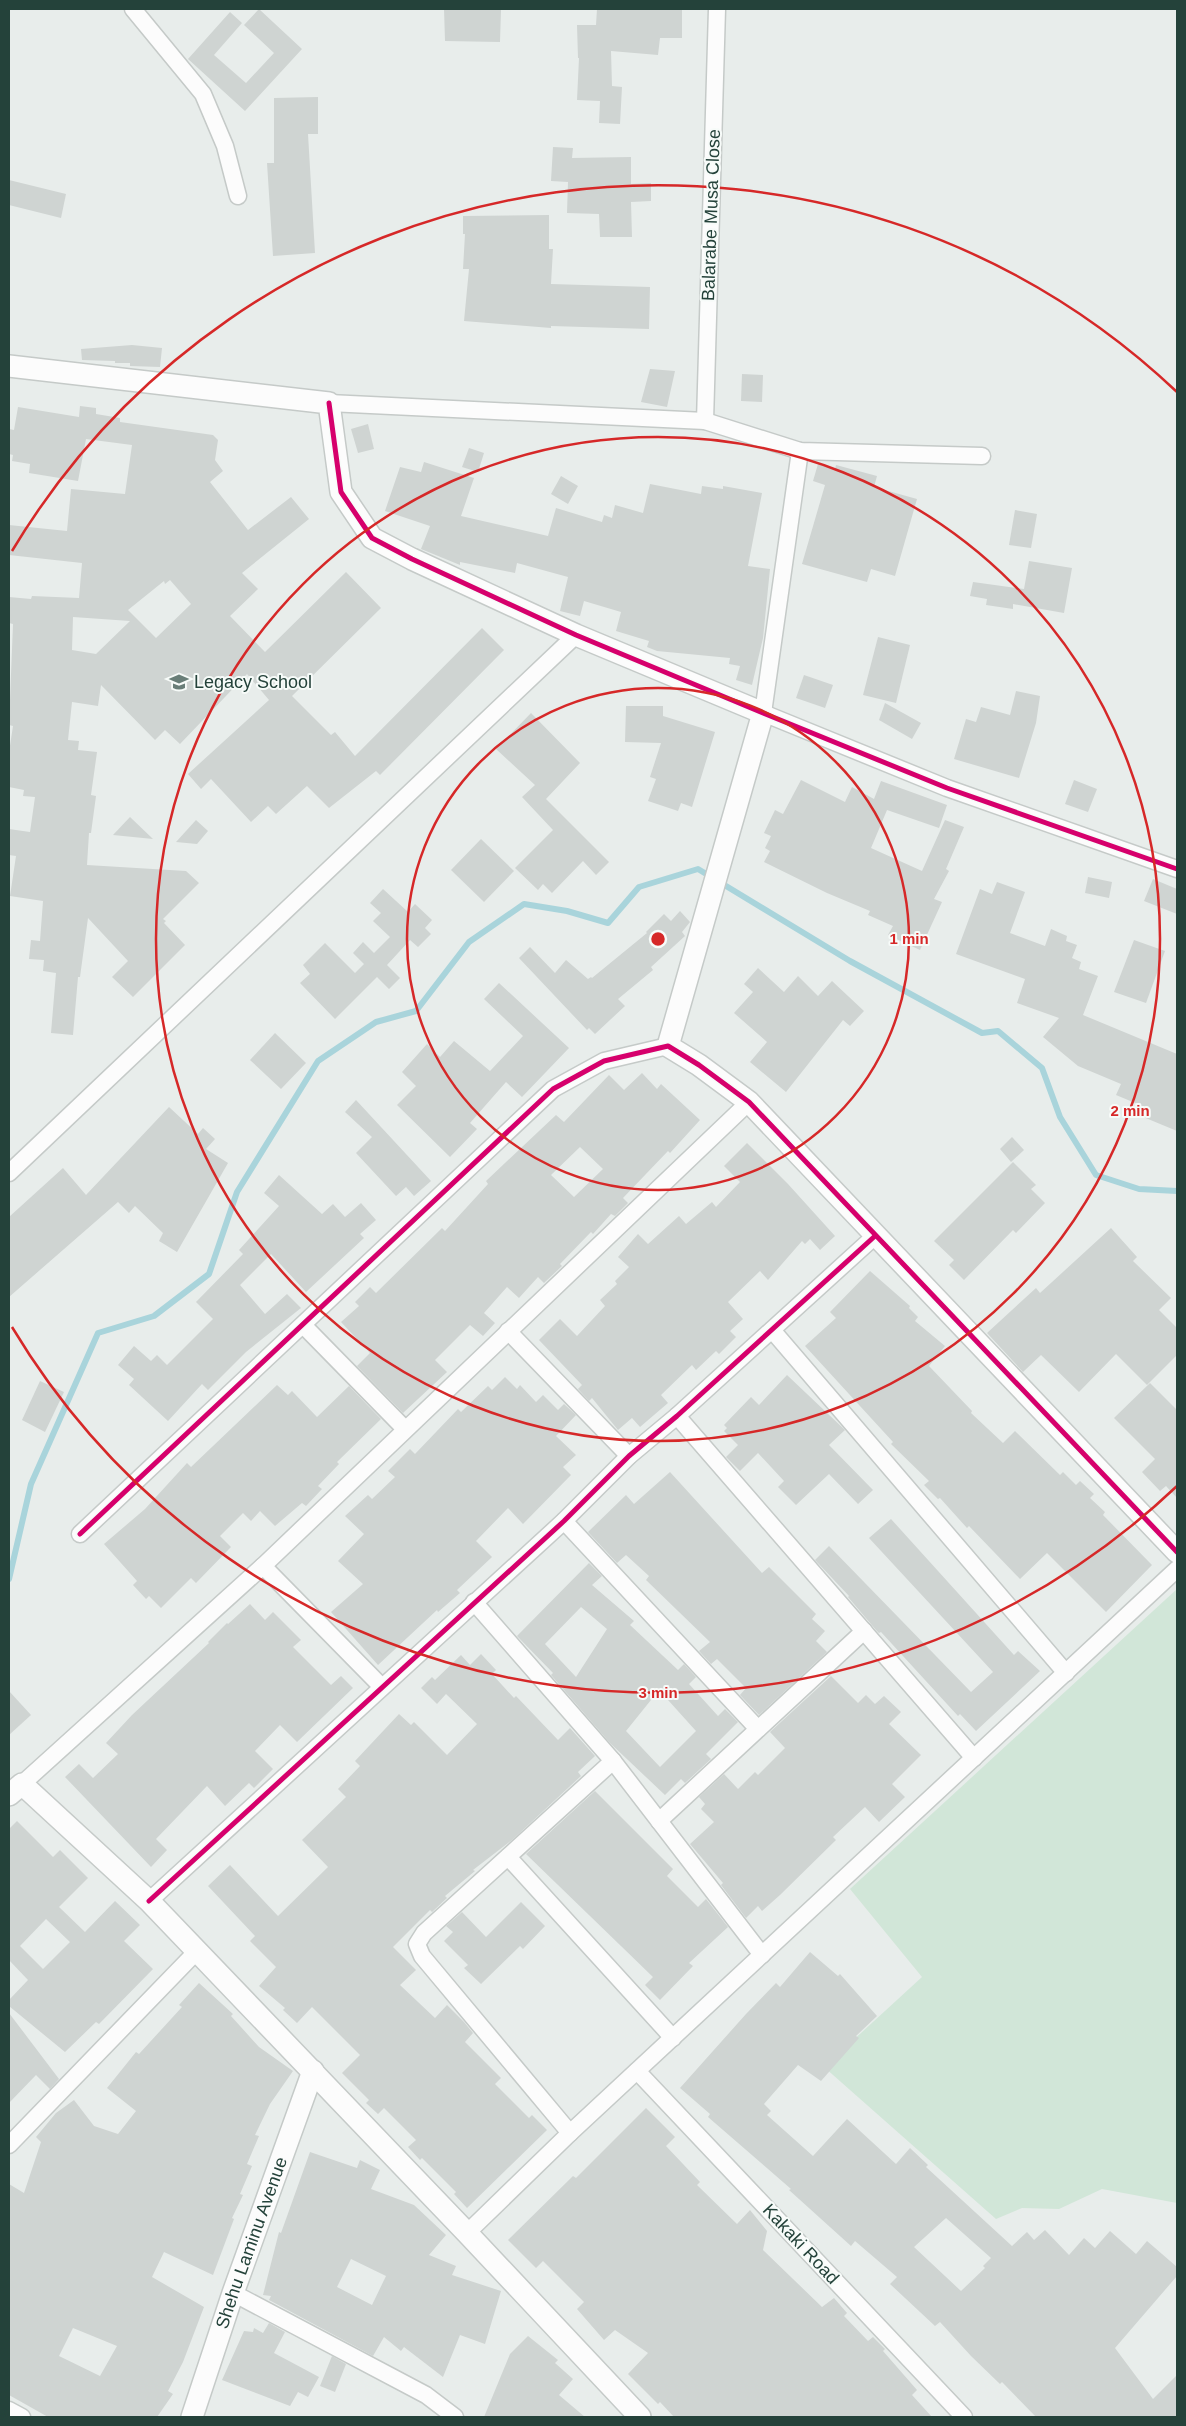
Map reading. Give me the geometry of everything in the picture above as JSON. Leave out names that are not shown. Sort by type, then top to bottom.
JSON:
[{"type":"street","points":[[133,9],[203,94],[225,146],[238,196]]},
{"type":"street","name":"Balarabe Musa Close","points":[[705,421],[717,9]]},
{"type":"street","points":[[9,366],[329,402],[705,421],[800,451],[982,456]]},
{"type":"street","points":[[329,402],[341,492],[372,538],[412,559],[576,636],[763,713],[947,788],[1177,869]]},
{"type":"street","points":[[668,1046],[723,859],[763,713],[800,451]]},
{"type":"street","points":[[9,1174],[576,636]]},
{"type":"street","points":[[80,1534],[553,1089],[604,1061],[668,1046],[749,1102],[1177,1552]]},
{"type":"street","points":[[640,2417],[314,2071],[149,1901],[15,1789],[263,1566],[749,1102]]},
{"type":"street","points":[[149,1901],[564,1521],[629,1456],[677,1416],[875,1236]]},
{"type":"street","points":[[303,1325],[405,1429]]},
{"type":"street","points":[[772,1330],[1066,1673]]},
{"type":"street","points":[[508,1331],[629,1456]]},
{"type":"street","points":[[677,1416],[974,1758]]},
{"type":"street","points":[[564,1521],[758,1729]]},
{"type":"street","points":[[263,1566],[382,1687]]},
{"type":"street","points":[[467,2233],[570,2133],[1177,1569]]},
{"type":"street","points":[[474,1602],[612,1761],[762,1955]]},
{"type":"street","points":[[659,1820],[864,1631]]},
{"type":"street","points":[[570,2133],[422,1956],[417,1944],[424,1933],[612,1761]]},
{"type":"street","points":[[508,1857],[673,2038]]},
{"type":"street","points":[[9,2144],[197,1951]]},
{"type":"street","name":"Shehu Laminu Avenue","points":[[192,2417],[233,2293],[314,2071]]},
{"type":"street","name":"Kakaki Road","points":[[637,2071],[964,2417]]},
{"type":"street","points":[[233,2293],[426,2395],[455,2417]]},
{"type":"street","points":[[9,2410],[22,2417]]},
{"type":"green space","points":[[1177,1589],[1177,2203],[1102,2189],[1059,2209],[1022,2208],[996,2219],[824,2067],[922,1977],[850,1889]]},
{"type":"building","points":[[259,9],[302,49],[245,111],[188,59],[230,12],[242,23],[214,55],[246,83],[274,53],[244,25]]},
{"type":"building","points":[[444,9],[501,9],[500,42],[445,41]]},
{"type":"building","points":[[597,9],[682,9],[682,38],[660,38],[658,55],[611,51],[612,86],[622,87],[620,124],[599,123],[600,101],[577,100],[579,58],[577,25],[596,25]]},
{"type":"building","points":[[318,97],[318,134],[308,134],[315,253],[273,256],[267,163],[274,163],[274,98]]},
{"type":"building","points":[[553,147],[573,148],[572,158],[631,157],[631,184],[651,183],[651,201],[631,202],[632,237],[600,237],[599,214],[567,213],[568,182],[551,181]]},
{"type":"building","points":[[9,180],[66,194],[61,218],[9,205]]},
{"type":"building","points":[[549,215],[549,249],[553,249],[551,284],[650,287],[649,329],[551,326],[551,328],[464,321],[469,269],[463,269],[465,234],[463,234],[463,216]]},
{"type":"building","points":[[132,345],[162,348],[160,367],[130,366],[130,363],[115,363],[115,361],[82,360],[81,349]]},
{"type":"building","points":[[650,369],[675,371],[667,407],[641,402]]},
{"type":"building","points":[[742,374],[763,375],[762,402],[741,401]]},
{"type":"building","points":[[80,406],[96,408],[96,414],[120,418],[120,422],[213,435],[218,440],[215,460],[223,471],[210,482],[248,530],[291,497],[309,519],[242,573],[258,589],[230,616],[265,652],[346,572],[381,608],[292,696],[331,735],[335,732],[355,756],[482,628],[504,650],[380,775],[376,771],[329,808],[307,786],[276,814],[268,806],[251,822],[211,779],[201,789],[188,774],[269,700],[247,674],[180,744],[165,730],[155,740],[101,685],[98,706],[72,702],[68,740],[79,741],[78,750],[97,752],[91,795],[96,796],[91,833],[89,833],[87,865],[186,871],[199,883],[163,919],[166,921],[164,923],[185,945],[133,997],[112,977],[128,961],[88,918],[80,977],[78,977],[73,1035],[51,1033],[56,973],[43,971],[44,960],[29,959],[31,940],[40,941],[43,901],[10,896],[16,856],[9,855],[9,829],[30,832],[35,797],[23,796],[24,790],[9,787],[9,752],[13,726],[9,725],[13,624],[9,623],[9,597],[31,599],[32,596],[79,598],[82,563],[9,555],[9,525],[67,531],[71,489],[125,494],[132,445],[86,439],[78,481],[29,473],[30,464],[12,461],[13,455],[9,454],[9,429],[14,430],[18,407],[79,417]],"holes":[[[170,580],[191,604],[156,638],[128,610],[164,581],[165,584]],[[73,617],[130,621],[96,654],[72,650]]]},
{"type":"building","points":[[368,424],[374,449],[358,453],[351,429]]},
{"type":"building","points":[[469,448],[484,453],[478,472],[462,467]]},
{"type":"building","points":[[424,462],[474,478],[461,516],[548,536],[556,508],[602,522],[604,515],[612,518],[615,505],[643,513],[650,484],[701,494],[702,486],[723,489],[723,486],[762,493],[748,566],[770,569],[763,638],[752,685],[736,680],[740,666],[729,664],[730,658],[657,651],[647,647],[649,641],[616,631],[621,612],[584,601],[580,616],[560,611],[568,577],[517,563],[515,573],[460,562],[460,565],[421,549],[430,526],[385,511],[400,467],[421,472]]},
{"type":"building","points":[[818,464],[835,469],[836,465],[877,476],[874,487],[917,499],[895,576],[871,569],[867,582],[802,564],[825,485],[813,481]]},
{"type":"building","points":[[561,476],[578,486],[568,504],[551,494]]},
{"type":"building","points":[[1015,510],[1037,514],[1031,548],[1009,545]]},
{"type":"building","points":[[1029,561],[1072,568],[1064,613],[1013,604],[1013,609],[986,605],[987,599],[970,596],[973,582],[1024,589]]},
{"type":"building","points":[[878,637],[910,645],[896,703],[863,695]]},
{"type":"building","points":[[804,675],[833,685],[825,708],[796,698]]},
{"type":"building","points":[[1016,691],[1040,696],[1036,723],[1019,778],[954,759],[966,719],[976,722],[981,707],[1010,715]]},
{"type":"building","points":[[885,703],[921,723],[912,739],[879,720]]},
{"type":"building","points":[[626,706],[663,706],[663,716],[715,732],[692,807],[681,803],[678,811],[648,801],[656,779],[650,777],[661,743],[625,742]]},
{"type":"building","points":[[531,713],[580,763],[546,799],[609,862],[596,875],[583,861],[552,893],[543,884],[538,890],[515,868],[553,830],[522,797],[535,785],[496,749]]},
{"type":"building","points":[[801,780],[845,802],[852,787],[874,799],[881,781],[947,805],[939,828],[887,810],[871,848],[922,871],[945,820],[964,827],[946,869],[949,871],[934,899],[942,902],[920,950],[888,935],[893,926],[868,915],[870,911],[827,893],[764,862],[770,851],[765,848],[771,836],[764,833],[775,810],[783,814]]},
{"type":"building","points":[[1074,780],[1097,789],[1088,812],[1065,804]]},
{"type":"building","points":[[130,817],[153,839],[113,835]]},
{"type":"building","points":[[196,820],[208,831],[197,844],[176,842]]},
{"type":"building","points":[[481,839],[514,871],[484,902],[451,870]]},
{"type":"building","points":[[1088,877],[1112,882],[1109,898],[1085,893]]},
{"type":"building","points":[[1153,879],[1177,889],[1177,914],[1144,901]]},
{"type":"building","points":[[997,882],[1025,892],[1010,933],[1045,946],[1051,929],[1067,936],[1066,941],[1077,945],[1072,958],[1081,962],[1079,969],[1098,976],[1083,1015],[1177,1054],[1177,1131],[1136,1114],[1140,1105],[1116,1095],[1121,1084],[1078,1066],[1043,1037],[1059,1018],[1017,1003],[1025,979],[956,954],[980,889],[992,894]]},
{"type":"building","points":[[383,889],[408,912],[415,904],[432,920],[425,928],[431,934],[418,947],[410,940],[387,965],[400,978],[389,989],[377,977],[335,1019],[300,983],[310,974],[303,965],[325,943],[355,973],[364,964],[353,953],[363,942],[374,953],[390,937],[373,921],[381,913],[370,903]]},
{"type":"building","points":[[680,911],[690,922],[682,932],[685,936],[651,967],[653,970],[618,999],[625,1006],[595,1034],[589,1028],[587,1030],[519,958],[530,947],[555,973],[566,960],[588,979],[592,978],[647,933],[664,914],[671,921]]},
{"type":"building","points":[[1134,940],[1165,951],[1146,1003],[1114,992]]},
{"type":"building","points":[[758,968],[784,992],[798,976],[818,996],[832,981],[864,1011],[850,1026],[843,1020],[786,1092],[750,1062],[767,1042],[734,1013],[753,992],[744,984]]},
{"type":"building","points":[[499,983],[569,1048],[522,1097],[506,1082],[470,1123],[477,1129],[450,1157],[397,1105],[416,1086],[402,1072],[427,1044],[440,1057],[454,1041],[490,1071],[523,1036],[484,999]]},
{"type":"building","points":[[275,1033],[306,1063],[281,1089],[250,1060]]},
{"type":"building","points":[[642,1073],[657,1089],[661,1084],[700,1120],[670,1153],[668,1151],[623,1198],[628,1203],[615,1216],[611,1214],[593,1234],[591,1232],[560,1264],[562,1266],[544,1283],[538,1277],[519,1298],[507,1287],[484,1313],[495,1323],[483,1336],[470,1325],[435,1360],[447,1372],[403,1413],[357,1366],[370,1353],[341,1322],[359,1306],[355,1302],[370,1287],[376,1293],[442,1228],[445,1231],[488,1184],[486,1181],[556,1115],[564,1122],[609,1075],[624,1090]],"holes":[[[580,1147],[603,1169],[574,1197],[551,1175]]]},
{"type":"building","points":[[356,1100],[431,1181],[414,1196],[406,1187],[396,1196],[356,1153],[372,1137],[345,1112]]},
{"type":"building","points":[[169,1107],[198,1134],[203,1128],[215,1139],[206,1149],[228,1163],[177,1252],[159,1241],[163,1233],[135,1206],[129,1213],[118,1202],[9,1297],[9,1217],[63,1168],[86,1195]]},
{"type":"building","points":[[1012,1137],[1024,1150],[1011,1162],[1000,1149]]},
{"type":"building","points":[[747,1143],[788,1184],[835,1236],[820,1250],[810,1239],[805,1244],[802,1241],[768,1280],[760,1271],[728,1302],[743,1319],[730,1331],[736,1337],[719,1354],[716,1351],[696,1370],[692,1365],[661,1395],[668,1403],[640,1427],[632,1418],[618,1430],[592,1398],[589,1401],[578,1389],[582,1385],[539,1340],[560,1319],[577,1336],[605,1306],[600,1300],[617,1284],[615,1281],[629,1267],[618,1257],[638,1234],[648,1244],[679,1216],[686,1224],[712,1202],[716,1207],[740,1182],[724,1166]]},
{"type":"building","points":[[1013,1162],[1036,1185],[1031,1189],[1045,1203],[1016,1233],[1013,1230],[964,1280],[949,1265],[954,1260],[934,1241]]},
{"type":"building","points":[[279,1175],[322,1214],[333,1204],[345,1217],[361,1203],[376,1220],[360,1234],[364,1238],[306,1292],[271,1254],[240,1285],[265,1314],[287,1294],[301,1308],[246,1352],[208,1390],[202,1384],[168,1421],[129,1385],[134,1379],[118,1365],[134,1346],[151,1361],[157,1355],[167,1365],[213,1319],[196,1302],[243,1254],[239,1250],[279,1206],[264,1193]]},
{"type":"building","points":[[1111,1228],[1137,1257],[1133,1261],[1171,1298],[1159,1310],[1177,1328],[1177,1355],[1147,1385],[1116,1354],[1079,1392],[1041,1355],[1023,1372],[987,1333],[1036,1288],[1040,1293]]},
{"type":"building","points":[[870,1271],[910,1306],[909,1308],[918,1317],[915,1321],[945,1346],[929,1366],[972,1411],[971,1413],[1003,1443],[1015,1431],[1060,1475],[1063,1472],[1076,1485],[1080,1481],[1094,1494],[1090,1498],[1105,1512],[1103,1515],[1152,1565],[1106,1612],[1047,1553],[1020,1579],[969,1526],[967,1528],[940,1498],[938,1499],[924,1485],[929,1481],[891,1444],[893,1442],[805,1346],[836,1318],[830,1312]]},
{"type":"building","points":[[787,1375],[845,1430],[829,1445],[873,1490],[858,1504],[829,1474],[796,1505],[778,1487],[784,1481],[758,1453],[740,1471],[726,1457],[738,1445],[724,1431],[727,1428],[724,1425],[751,1397],[759,1405]]},
{"type":"building","points":[[505,1377],[517,1389],[520,1385],[536,1402],[543,1395],[558,1410],[564,1404],[576,1415],[556,1436],[576,1455],[563,1467],[571,1475],[523,1524],[508,1508],[476,1541],[492,1557],[457,1590],[460,1593],[438,1612],[437,1610],[378,1665],[331,1612],[363,1584],[338,1561],[364,1534],[345,1516],[368,1495],[372,1499],[395,1477],[388,1471],[410,1449],[415,1454],[458,1409],[461,1412],[488,1386],[492,1390]]},
{"type":"building","points":[[40,1381],[64,1392],[45,1432],[22,1420]]},
{"type":"building","points":[[1150,1383],[1177,1410],[1177,1498],[1166,1486],[1160,1491],[1142,1472],[1155,1459],[1114,1418]]},
{"type":"building","points":[[277,1385],[288,1395],[292,1391],[317,1417],[349,1386],[381,1419],[337,1462],[339,1464],[318,1486],[322,1489],[306,1506],[302,1503],[275,1526],[260,1511],[251,1521],[243,1513],[220,1536],[231,1547],[196,1583],[191,1578],[161,1608],[149,1596],[146,1599],[133,1585],[137,1581],[104,1544],[145,1509],[187,1463],[191,1467]]},
{"type":"building","points":[[670,1472],[762,1573],[769,1567],[816,1614],[812,1619],[825,1631],[816,1641],[827,1652],[759,1715],[740,1695],[746,1688],[717,1659],[711,1664],[699,1651],[710,1642],[646,1580],[649,1576],[626,1555],[617,1563],[588,1532],[626,1495],[634,1504]]},
{"type":"building","points":[[891,1519],[1014,1655],[1018,1651],[1040,1671],[976,1731],[960,1714],[958,1716],[881,1632],[879,1633],[876,1630],[849,1596],[815,1560],[829,1546],[971,1692],[993,1672],[869,1538]]},
{"type":"building","points":[[589,1563],[602,1576],[592,1585],[634,1621],[630,1625],[678,1670],[684,1664],[696,1677],[689,1684],[718,1716],[725,1709],[738,1722],[706,1754],[711,1759],[685,1783],[681,1779],[665,1795],[610,1743],[551,1675],[553,1673],[517,1636]],"holes":[[[581,1607],[607,1629],[576,1677],[545,1644]],[[659,1690],[696,1731],[660,1767],[626,1731]]]},
{"type":"building","points":[[250,1604],[265,1620],[273,1612],[301,1640],[293,1647],[331,1685],[341,1676],[353,1688],[297,1742],[280,1725],[255,1751],[273,1769],[254,1788],[249,1783],[225,1806],[207,1786],[156,1839],[167,1850],[151,1867],[65,1777],[79,1764],[93,1778],[118,1754],[106,1743],[132,1715],[209,1643],[227,1623]]},
{"type":"building","points":[[481,1654],[496,1670],[492,1674],[558,1740],[570,1728],[595,1756],[578,1772],[581,1776],[512,1840],[473,1870],[475,1871],[445,1896],[447,1898],[432,1912],[430,1910],[393,1947],[416,1970],[400,1985],[435,2018],[447,2005],[473,2033],[465,2042],[501,2078],[495,2084],[529,2118],[532,2115],[547,2130],[467,2208],[454,2194],[456,2192],[422,2158],[420,2160],[408,2147],[416,2140],[384,2108],[378,2114],[366,2103],[369,2100],[342,2073],[360,2055],[312,2007],[297,2023],[283,2010],[285,2008],[259,1986],[276,1967],[250,1941],[255,1936],[208,1886],[230,1865],[278,1916],[328,1867],[302,1840],[346,1797],[338,1789],[360,1766],[355,1761],[399,1714],[411,1725],[414,1722],[447,1755],[477,1724],[446,1694],[437,1704],[421,1688],[432,1677],[435,1680],[461,1655],[470,1665]]},
{"type":"building","points":[[831,1676],[858,1703],[866,1695],[875,1704],[884,1696],[901,1712],[889,1724],[921,1755],[892,1784],[905,1797],[879,1822],[865,1807],[833,1837],[836,1840],[780,1895],[762,1911],[758,1906],[746,1918],[721,1885],[723,1883],[690,1844],[714,1822],[701,1809],[705,1804],[699,1797],[724,1774],[738,1789],[755,1772],[758,1775],[785,1748],[770,1732]]},
{"type":"building","points":[[9,1691],[31,1715],[9,1735]]},
{"type":"building","points":[[595,1791],[673,1869],[667,1876],[698,1907],[706,1899],[728,1927],[689,1963],[693,1966],[660,2000],[645,1985],[653,1977],[526,1854]]},
{"type":"building","points":[[17,1821],[53,1857],[60,1850],[88,1878],[59,1907],[85,1932],[115,1901],[140,1925],[124,1941],[153,1969],[99,2024],[96,2022],[65,2052],[9,2006],[9,2000],[28,1980],[9,1960],[9,1829]],"holes":[[[46,1919],[70,1942],[43,1969],[20,1946]]]},
{"type":"building","points":[[521,1902],[545,1926],[523,1949],[520,1946],[481,1984],[464,1968],[468,1965],[444,1941],[453,1932],[446,1926],[462,1912],[486,1937]]},
{"type":"building","points":[[810,1952],[838,1976],[840,1974],[877,2016],[856,2036],[859,2038],[821,2081],[798,2065],[764,2104],[771,2111],[767,2115],[813,2156],[847,2119],[896,2164],[910,2148],[928,2165],[926,2167],[1012,2246],[1027,2232],[1034,2240],[1045,2230],[1069,2255],[1084,2238],[1095,2248],[1110,2231],[1136,2254],[1147,2241],[1177,2267],[1177,2276],[1115,2348],[1153,2399],[1177,2375],[1177,2417],[1036,2417],[1002,2382],[1000,2384],[971,2356],[940,2322],[935,2326],[890,2284],[897,2277],[855,2241],[851,2246],[789,2190],[791,2189],[708,2117],[710,2114],[680,2088],[776,1983],[780,1987]],"holes":[[[946,2218],[991,2258],[983,2266],[985,2268],[961,2291],[914,2247]]]},
{"type":"building","points":[[199,1983],[233,2014],[231,2016],[259,2047],[293,2071],[270,2104],[255,2135],[259,2136],[247,2164],[252,2166],[240,2194],[243,2195],[232,2218],[234,2219],[213,2275],[164,2252],[152,2277],[204,2307],[183,2362],[168,2391],[173,2394],[157,2417],[48,2417],[9,2395],[9,2184],[24,2193],[41,2142],[36,2137],[56,2113],[74,2100],[94,2126],[118,2134],[136,2111],[107,2088],[136,2052],[139,2054],[182,2007],[179,2005]],"holes":[[[73,2328],[117,2346],[100,2376],[59,2356]]]},
{"type":"building","points":[[9,2013],[59,2079],[50,2089],[36,2075],[9,2103]]},
{"type":"building","points":[[646,2108],[675,2137],[666,2146],[700,2182],[697,2185],[737,2224],[750,2210],[767,2231],[763,2250],[822,2307],[834,2298],[847,2313],[844,2316],[868,2341],[873,2337],[885,2349],[883,2351],[917,2390],[912,2395],[932,2417],[674,2417],[628,2374],[648,2353],[615,2330],[604,2340],[577,2309],[584,2302],[543,2261],[536,2268],[508,2240],[573,2176],[576,2178]]},
{"type":"building","points":[[310,2152],[357,2168],[360,2160],[380,2170],[371,2189],[414,2205],[446,2235],[429,2255],[456,2266],[452,2275],[501,2291],[485,2344],[460,2335],[443,2377],[404,2347],[401,2351],[384,2337],[373,2356],[269,2300],[271,2296],[263,2295],[279,2232],[281,2233]],"holes":[[[351,2259],[386,2276],[372,2305],[337,2287]]]},
{"type":"building","points":[[269,2323],[285,2332],[274,2353],[319,2377],[308,2397],[298,2392],[290,2406],[222,2380],[244,2331],[253,2332],[254,2328],[263,2333]]},
{"type":"building","points":[[528,2336],[558,2360],[555,2363],[573,2379],[559,2395],[585,2417],[484,2417],[510,2354]]},
{"type":"building","points":[[332,2356],[346,2364],[335,2392],[320,2386]]},
{"type":"waterway","points":[[9,1579],[31,1484],[98,1333],[154,1316],[209,1274],[237,1192],[318,1061],[376,1022],[416,1011],[469,942],[524,904],[567,911],[608,923],[639,887],[698,869],[850,961],[982,1033],[998,1031],[1042,1068],[1060,1117],[1096,1175],[1139,1189],[1177,1191]]},
{"type":"cycle path","points":[[329,403],[341,492],[372,538],[412,559],[576,635],[763,713],[947,788],[1177,869]]},
{"type":"cycle path","points":[[80,1534],[553,1089],[604,1061],[668,1046],[699,1065],[749,1102],[1177,1552]]},
{"type":"cycle path","points":[[149,1901],[564,1521],[629,1456],[677,1416],[875,1236]]},
{"type":"place","name":"Legacy School","points":[[179,682]]}]
